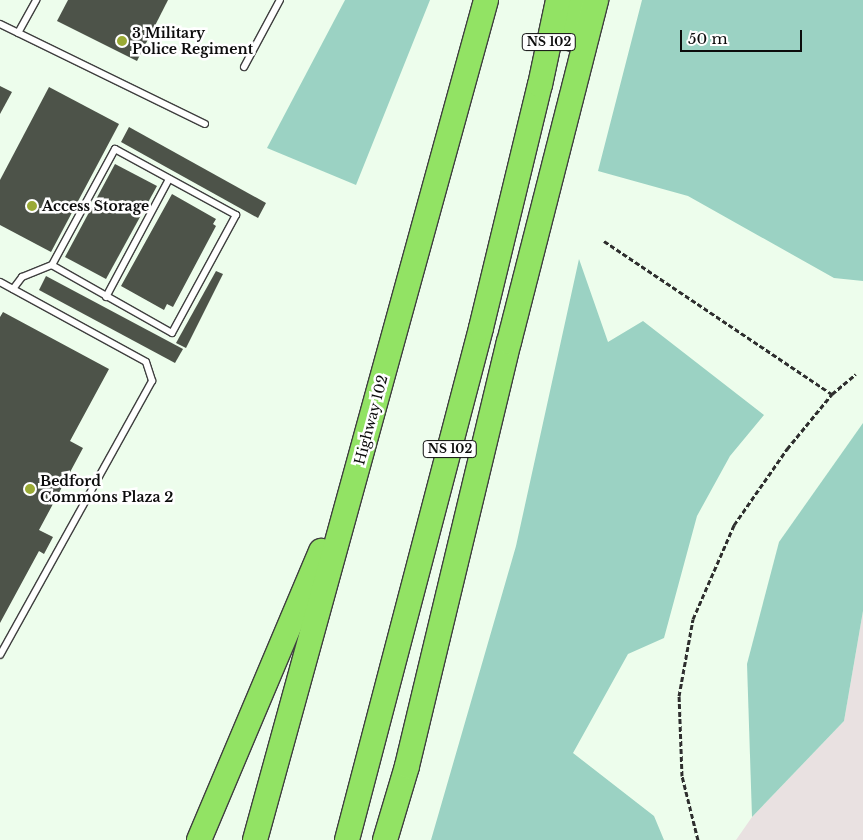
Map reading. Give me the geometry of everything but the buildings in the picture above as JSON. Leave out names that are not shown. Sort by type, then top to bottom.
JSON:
[{"type":"highway","name":"Highway 102","points":[[255,840],[486,0]]},
{"type":"highway","name":"NS 102","points":[[348,840],[484,319],[540,85],[558,0]]},
{"type":"highway","points":[[563,133],[578,0]]},
{"type":"highway","points":[[385,840],[407,766],[509,342],[596,0]]},
{"type":"highway","points":[[198,840],[362,450]]},
{"type":"highway","points":[[398,840],[407,766]]},
{"type":"lane","points":[[18,33],[36,0]]},
{"type":"lane","points":[[244,67],[280,0]]},
{"type":"lane","points":[[0,24],[205,124]]},
{"type":"lane","points":[[13,290],[22,277],[52,265],[115,149],[236,215],[172,332],[106,297],[52,265]]},
{"type":"lane","points":[[106,297],[169,179]]},
{"type":"lane","points":[[0,282],[146,362],[152,380],[0,655]]},
{"type":"path","points":[[604,241],[832,394]]},
{"type":"path","points":[[698,840],[682,776],[679,696],[693,619],[734,525],[787,449],[832,394],[856,374]]},
{"type":"shaded area","points":[[345,0],[430,0],[356,185],[267,148]]},
{"type":"shaded area","points":[[642,0],[863,0],[863,281],[834,278],[688,196],[598,171]]},
{"type":"shaded area","points":[[579,259],[608,342],[643,321],[764,415],[730,456],[697,516],[664,638],[628,654],[573,753],[654,816],[664,840],[431,840],[516,546]]},
{"type":"shaded area","points":[[863,423],[863,611],[844,721],[752,817],[747,664],[779,542]]},
{"type":"shaded area","points":[[863,611],[863,840],[736,840],[752,817],[844,721]]},
{"type":"place","name":"3 Military Police Regiment","points":[[122,41]]},
{"type":"place","name":"Access Storage","points":[[32,206]]},
{"type":"place","name":"Bedford Commons Plaza 2","points":[[30,489]]}]
